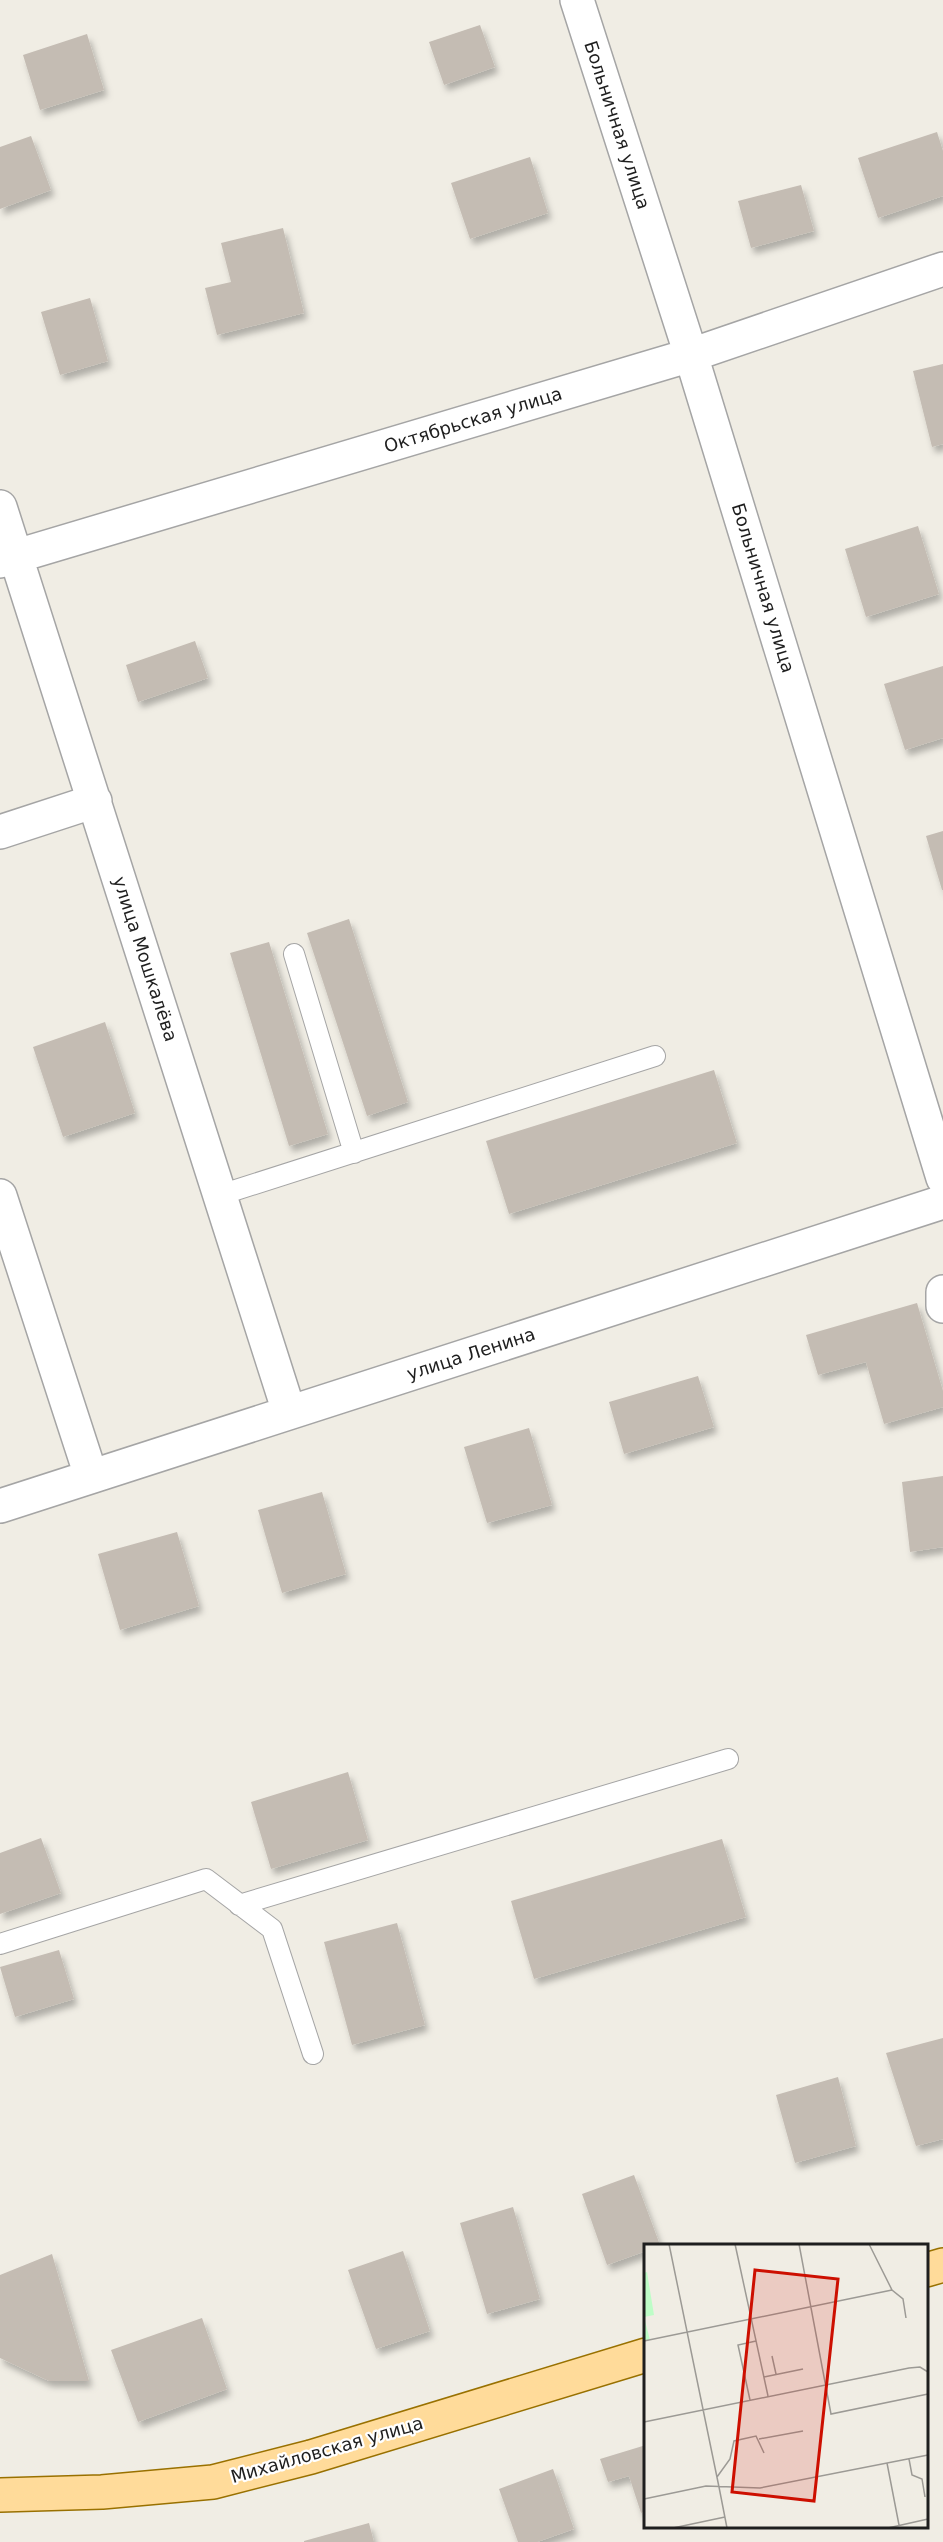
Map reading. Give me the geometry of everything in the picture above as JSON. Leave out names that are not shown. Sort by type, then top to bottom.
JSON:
[{"type":"main road","points":[[928,2270],[943,2265]]},
{"type":"main road","name":"Михайловская улица","points":[[0,2495],[102,2492],[213,2482],[311,2457],[644,2356]]},
{"type":"street","name":"Больничная улица","points":[[577,0],[692,355],[943,1178]]},
{"type":"street","name":"Октябрьская улица","points":[[8,559],[692,355],[943,269]]},
{"type":"street","name":"улица Мошкалёва","points":[[0,507],[8,559],[95,801],[289,1412]]},
{"type":"street","points":[[0,832],[95,801]]},
{"type":"street","points":[[0,1196],[91,1476]]},
{"type":"street","name":"улица Ленина","points":[[0,1506],[943,1202]]},
{"type":"street","points":[[943,1292],[943,1306]]},
{"type":"lane","points":[[294,954],[354,1153]]},
{"type":"lane","points":[[220,1195],[655,1056]]},
{"type":"lane","points":[[239,1905],[728,1759]]},
{"type":"lane","points":[[0,1944],[206,1879],[272,1929],[313,2055]]},
{"type":"building","points":[[480,25],[495,67],[444,85],[429,42]]},
{"type":"building","points":[[87,34],[104,90],[40,110],[23,55]]},
{"type":"building","points":[[937,132],[943,151],[943,196],[878,218],[858,158]]},
{"type":"building","points":[[31,136],[51,190],[0,209],[0,147]]},
{"type":"building","points":[[530,157],[548,213],[470,239],[451,183]]},
{"type":"building","points":[[801,185],[814,231],[751,248],[738,201]]},
{"type":"building","points":[[283,228],[304,313],[217,335],[205,288],[231,282],[221,243]]},
{"type":"building","points":[[90,298],[108,361],[60,375],[41,312]]},
{"type":"building","points":[[943,364],[943,444],[932,447],[913,371]]},
{"type":"building","points":[[918,526],[939,594],[866,617],[845,549]]},
{"type":"building","points":[[195,641],[208,678],[138,702],[126,665]]},
{"type":"building","points":[[943,666],[943,738],[905,750],[884,684]]},
{"type":"building","points":[[943,831],[943,890],[942,890],[926,836]]},
{"type":"building","points":[[349,919],[408,1102],[367,1116],[307,933]]},
{"type":"building","points":[[269,942],[328,1134],[289,1146],[230,953]]},
{"type":"building","points":[[105,1022],[135,1113],[63,1137],[33,1047]]},
{"type":"building","points":[[714,1070],[737,1143],[509,1214],[486,1141]]},
{"type":"building","points":[[917,1303],[943,1391],[943,1407],[884,1424],[866,1362],[818,1375],[806,1335]]},
{"type":"building","points":[[698,1376],[714,1427],[624,1454],[609,1402]]},
{"type":"building","points":[[529,1428],[552,1505],[487,1523],[464,1447]]},
{"type":"building","points":[[943,1476],[943,1547],[910,1552],[902,1482]]},
{"type":"building","points":[[322,1492],[346,1574],[282,1593],[258,1510]]},
{"type":"building","points":[[177,1532],[199,1606],[120,1630],[98,1554]]},
{"type":"building","points":[[348,1772],[368,1840],[271,1869],[251,1802]]},
{"type":"building","points":[[41,1838],[61,1893],[0,1914],[0,1853]]},
{"type":"building","points":[[722,1839],[746,1917],[534,1979],[511,1901]]},
{"type":"building","points":[[397,1923],[425,2025],[352,2045],[324,1942]]},
{"type":"building","points":[[59,1950],[74,1999],[15,2017],[0,1967]]},
{"type":"building","points":[[943,2038],[943,2139],[916,2146],[886,2053]]},
{"type":"building","points":[[838,2077],[856,2146],[795,2163],[776,2095]]},
{"type":"building","points":[[634,2175],[660,2244],[644,2244],[644,2252],[607,2265],[582,2194]]},
{"type":"building","points":[[513,2207],[540,2299],[487,2314],[460,2223]]},
{"type":"building","points":[[403,2251],[430,2331],[376,2349],[348,2270]]},
{"type":"building","points":[[52,2254],[89,2381],[49,2381],[0,2358],[0,2275]]},
{"type":"building","points":[[202,2318],[227,2389],[138,2422],[111,2350]]},
{"type":"building","points":[[644,2446],[644,2512],[641,2513],[629,2476],[608,2482],[600,2459]]},
{"type":"building","points":[[553,2469],[574,2529],[537,2542],[518,2542],[499,2489]]},
{"type":"building","points":[[369,2523],[374,2542],[304,2542],[304,2541]]}]
